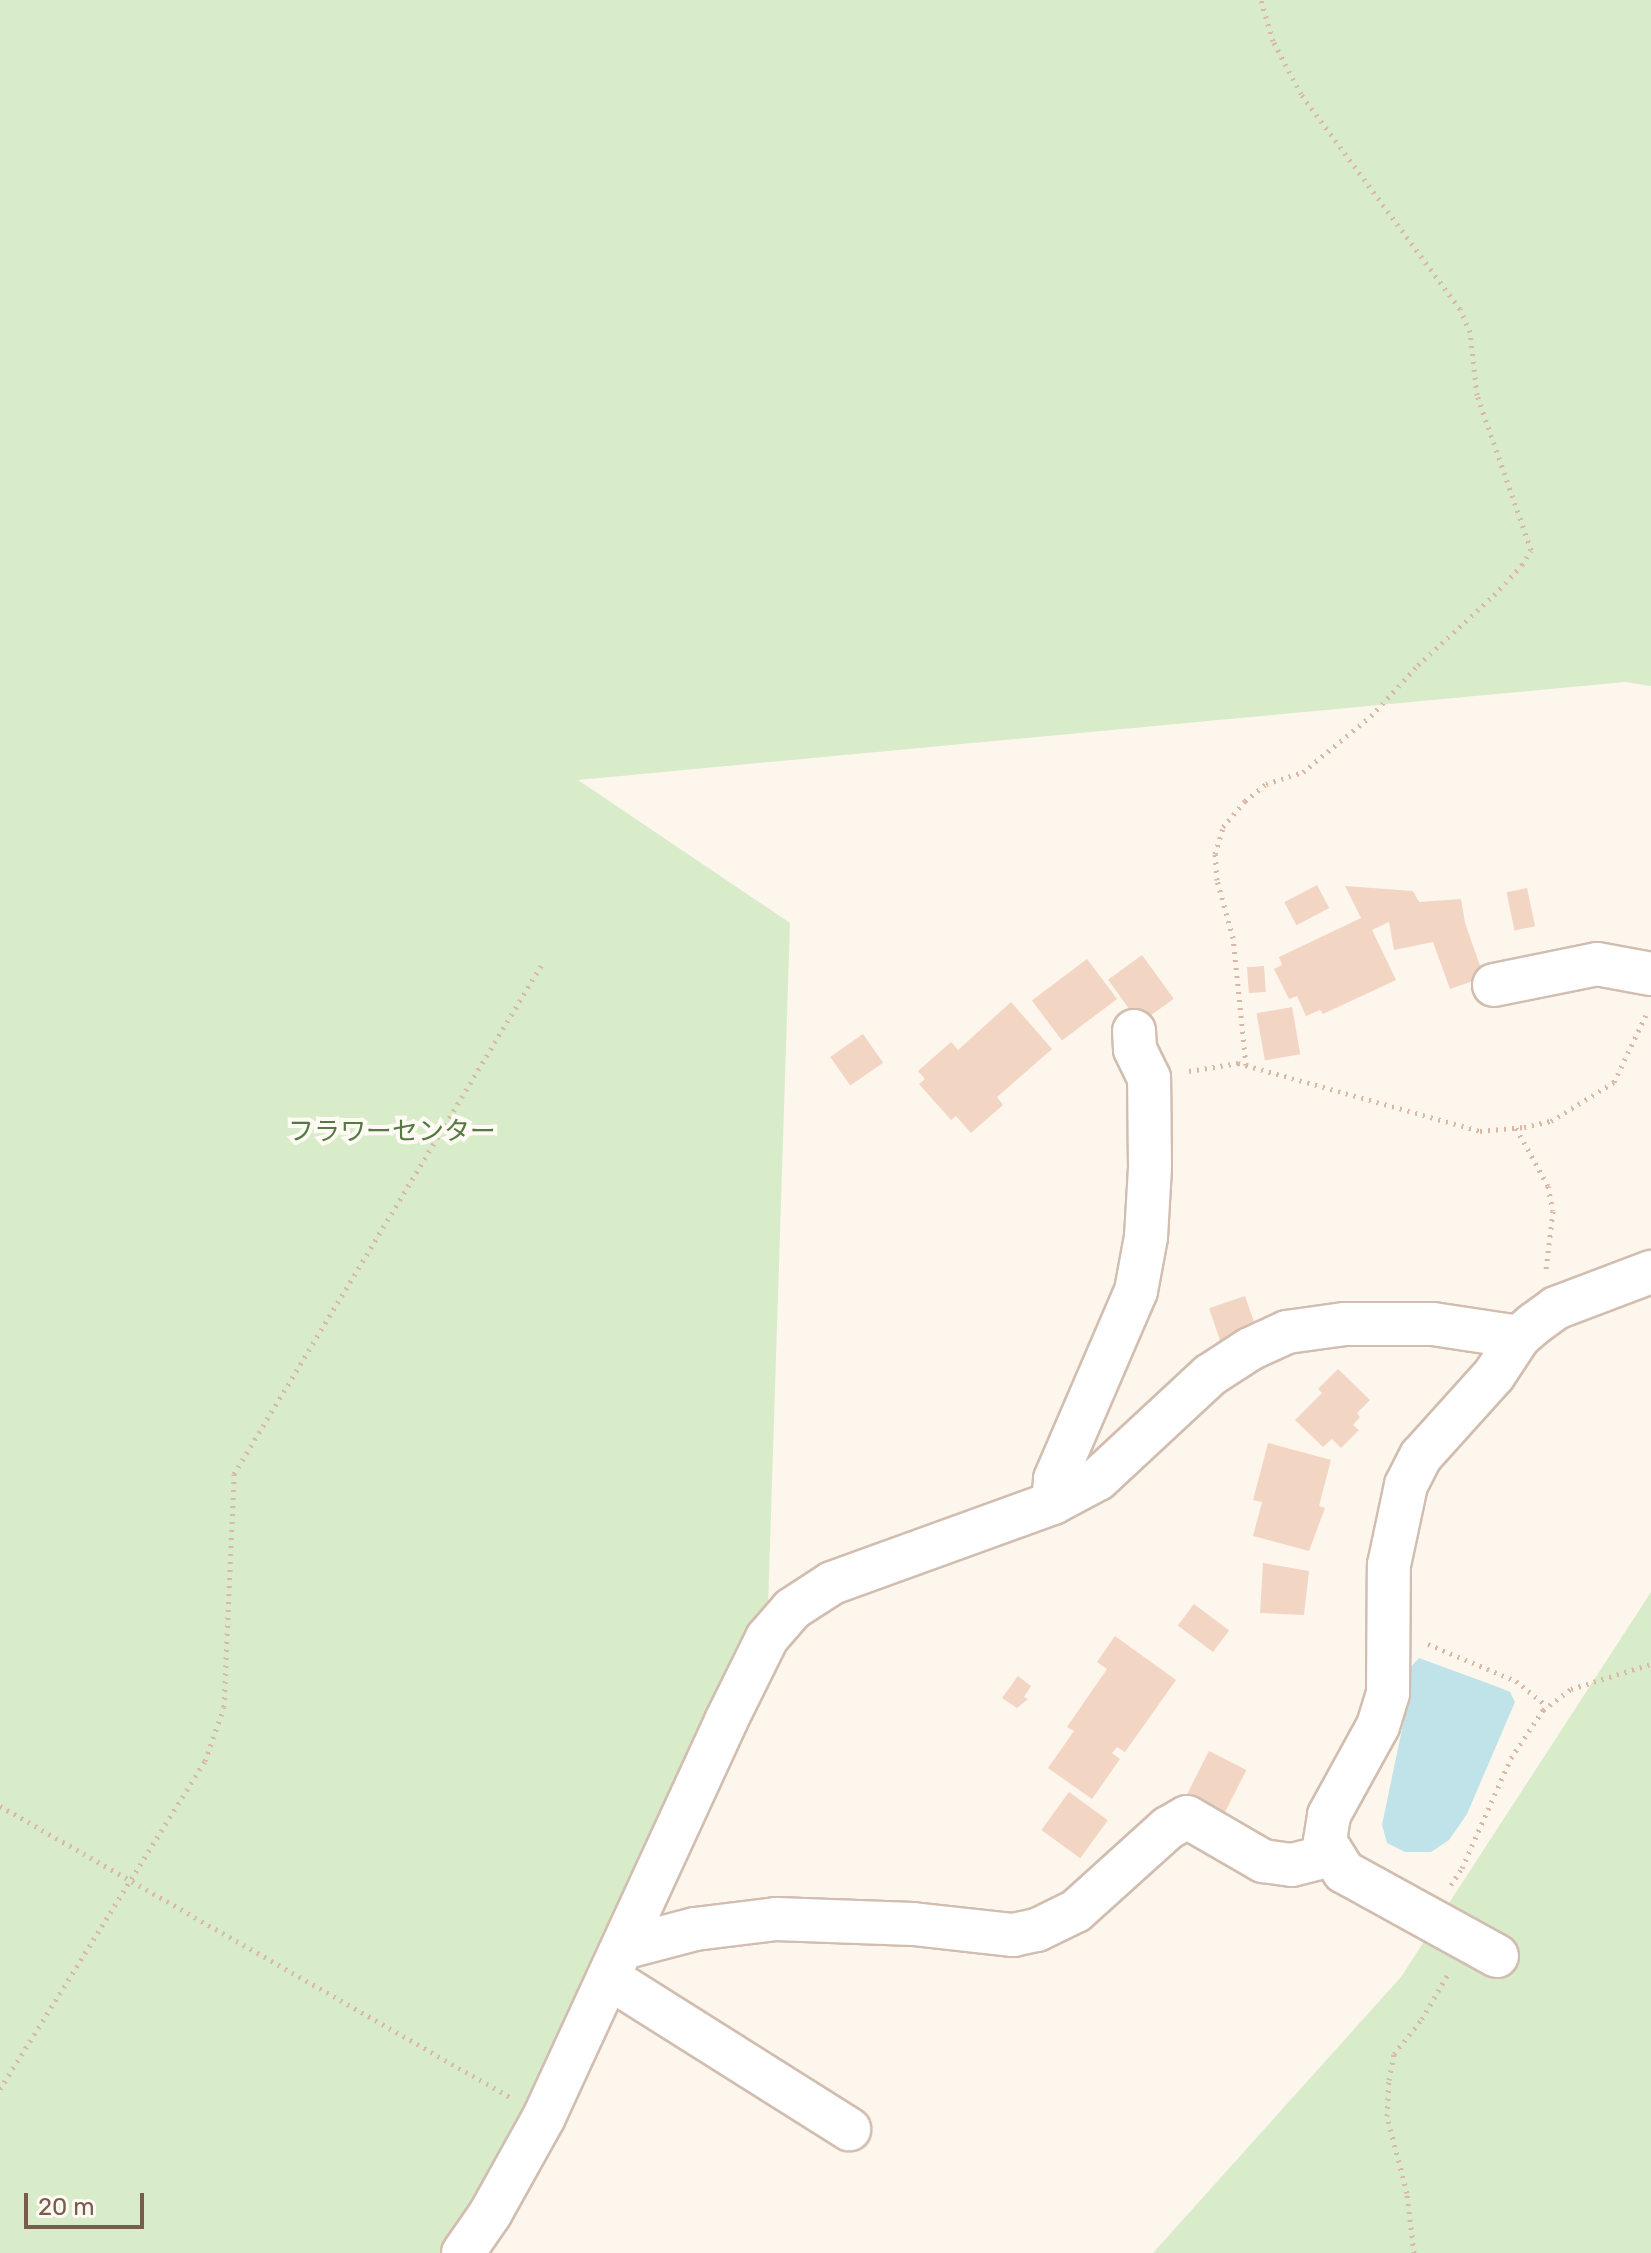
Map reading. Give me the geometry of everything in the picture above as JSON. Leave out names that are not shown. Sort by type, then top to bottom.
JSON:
[{"type":"street","points":[[1494,985],[1597,964],[1650,988]]},
{"type":"street","points":[[1053,1503],[1055,1479],[1136,1291],[1146,1237],[1150,1167],[1149,1078],[1135,1049],[1134,1031]]},
{"type":"street","points":[[1497,1956],[1344,1872],[1325,1841],[1329,1815],[1378,1726],[1388,1693],[1389,1565],[1406,1485],[1421,1456],[1494,1375],[1530,1328],[1556,1308],[1651,1272]]},
{"type":"street","points":[[463,2253],[490,2214],[544,2117],[726,1721],[767,1638],[792,1609],[832,1583],[1053,1503],[1098,1479],[1210,1375],[1250,1349],[1287,1332],[1345,1324],[1530,1328]]},
{"type":"street","points":[[616,1963],[695,1929],[776,1919],[913,1924],[1013,1935],[1037,1930],[1076,1911],[1168,1828],[1187,1817],[1263,1861],[1292,1865],[1331,1855]]},
{"type":"street","points":[[616,1963],[849,2129]]},
{"type":"path","points":[[1246,1065],[1233,938],[1217,880],[1215,854],[1223,827],[1245,801],[1266,784],[1303,772],[1371,716],[1418,665],[1494,595],[1522,565],[1531,550],[1477,395],[1470,332],[1460,309],[1301,94],[1273,41],[1261,0]]},
{"type":"path","points":[[0,2089],[205,1761],[224,1707],[234,1474],[544,961]]},
{"type":"path","points":[[1182,1072],[1238,1063],[1480,1131],[1516,1128],[1551,1121],[1614,1082],[1629,1056],[1650,988]]},
{"type":"path","points":[[1516,1128],[1548,1186],[1553,1211],[1551,1244],[1539,1305],[1530,1328]]},
{"type":"path","points":[[1390,1628],[1516,1681],[1547,1706]]},
{"type":"path","points":[[1414,2253],[1407,2193],[1387,2116],[1389,2080],[1394,2054],[1422,2019],[1454,1965],[1442,1926],[1462,1868],[1511,1758],[1547,1706],[1571,1689],[1651,1664]]},
{"type":"path","points":[[0,1806],[544,2117]]},
{"type":"green space","name":"フラワーセンター","points":[[0,0],[1651,0],[1651,686],[1625,682],[578,780],[790,923],[767,1638],[463,2253],[0,2253]]},
{"type":"green space","points":[[1651,1592],[1651,2253],[1153,2253],[1401,1977]]},
{"type":"water","points":[[1419,1658],[1510,1692],[1515,1702],[1467,1814],[1449,1840],[1431,1852],[1405,1852],[1387,1843],[1382,1825],[1406,1710],[1409,1669]]},
{"type":"building","points":[[1317,885],[1329,908],[1297,925],[1284,902]]},
{"type":"building","points":[[1345,886],[1413,891],[1419,902],[1461,899],[1465,923],[1484,977],[1450,989],[1433,942],[1394,950],[1389,922],[1372,930],[1396,980],[1323,1014],[1320,1010],[1306,1016],[1297,996],[1289,999],[1274,969],[1282,965],[1279,957],[1361,918]]},
{"type":"building","points":[[1527,888],[1535,926],[1515,931],[1506,892]]},
{"type":"building","points":[[1142,955],[1174,999],[1140,1023],[1108,980]]},
{"type":"building","points":[[1087,959],[1117,999],[1062,1040],[1032,1001]]},
{"type":"building","points":[[1264,966],[1266,992],[1249,993],[1247,967]]},
{"type":"building","points":[[1011,1002],[1052,1049],[997,1097],[1003,1105],[971,1133],[956,1116],[951,1120],[919,1084],[925,1079],[918,1071],[951,1042],[958,1050]]},
{"type":"building","points":[[1292,1007],[1300,1054],[1265,1061],[1257,1013]]},
{"type":"building","points":[[863,1034],[883,1063],[850,1086],[830,1057]]},
{"type":"building","points":[[1245,1296],[1257,1330],[1221,1342],[1209,1308]]},
{"type":"building","points":[[1338,1369],[1370,1400],[1357,1413],[1360,1417],[1353,1425],[1359,1430],[1341,1448],[1332,1439],[1323,1447],[1295,1420],[1322,1393],[1318,1389]]},
{"type":"building","points":[[1268,1443],[1331,1460],[1319,1506],[1325,1508],[1309,1551],[1253,1536],[1262,1502],[1253,1500]]},
{"type":"building","points":[[1263,1563],[1309,1571],[1304,1615],[1260,1613]]},
{"type":"building","points":[[1194,1604],[1229,1630],[1213,1652],[1178,1626]]},
{"type":"building","points":[[1115,1636],[1176,1680],[1125,1752],[1117,1747],[1112,1753],[1120,1759],[1092,1799],[1048,1768],[1074,1731],[1067,1727],[1107,1669],[1097,1662]]},
{"type":"building","points":[[1018,1676],[1031,1686],[1024,1697],[1028,1699],[1017,1708],[1002,1698]]},
{"type":"building","points":[[1209,1751],[1246,1770],[1220,1822],[1183,1803]]},
{"type":"building","points":[[1069,1792],[1108,1820],[1080,1858],[1041,1830]]}]
